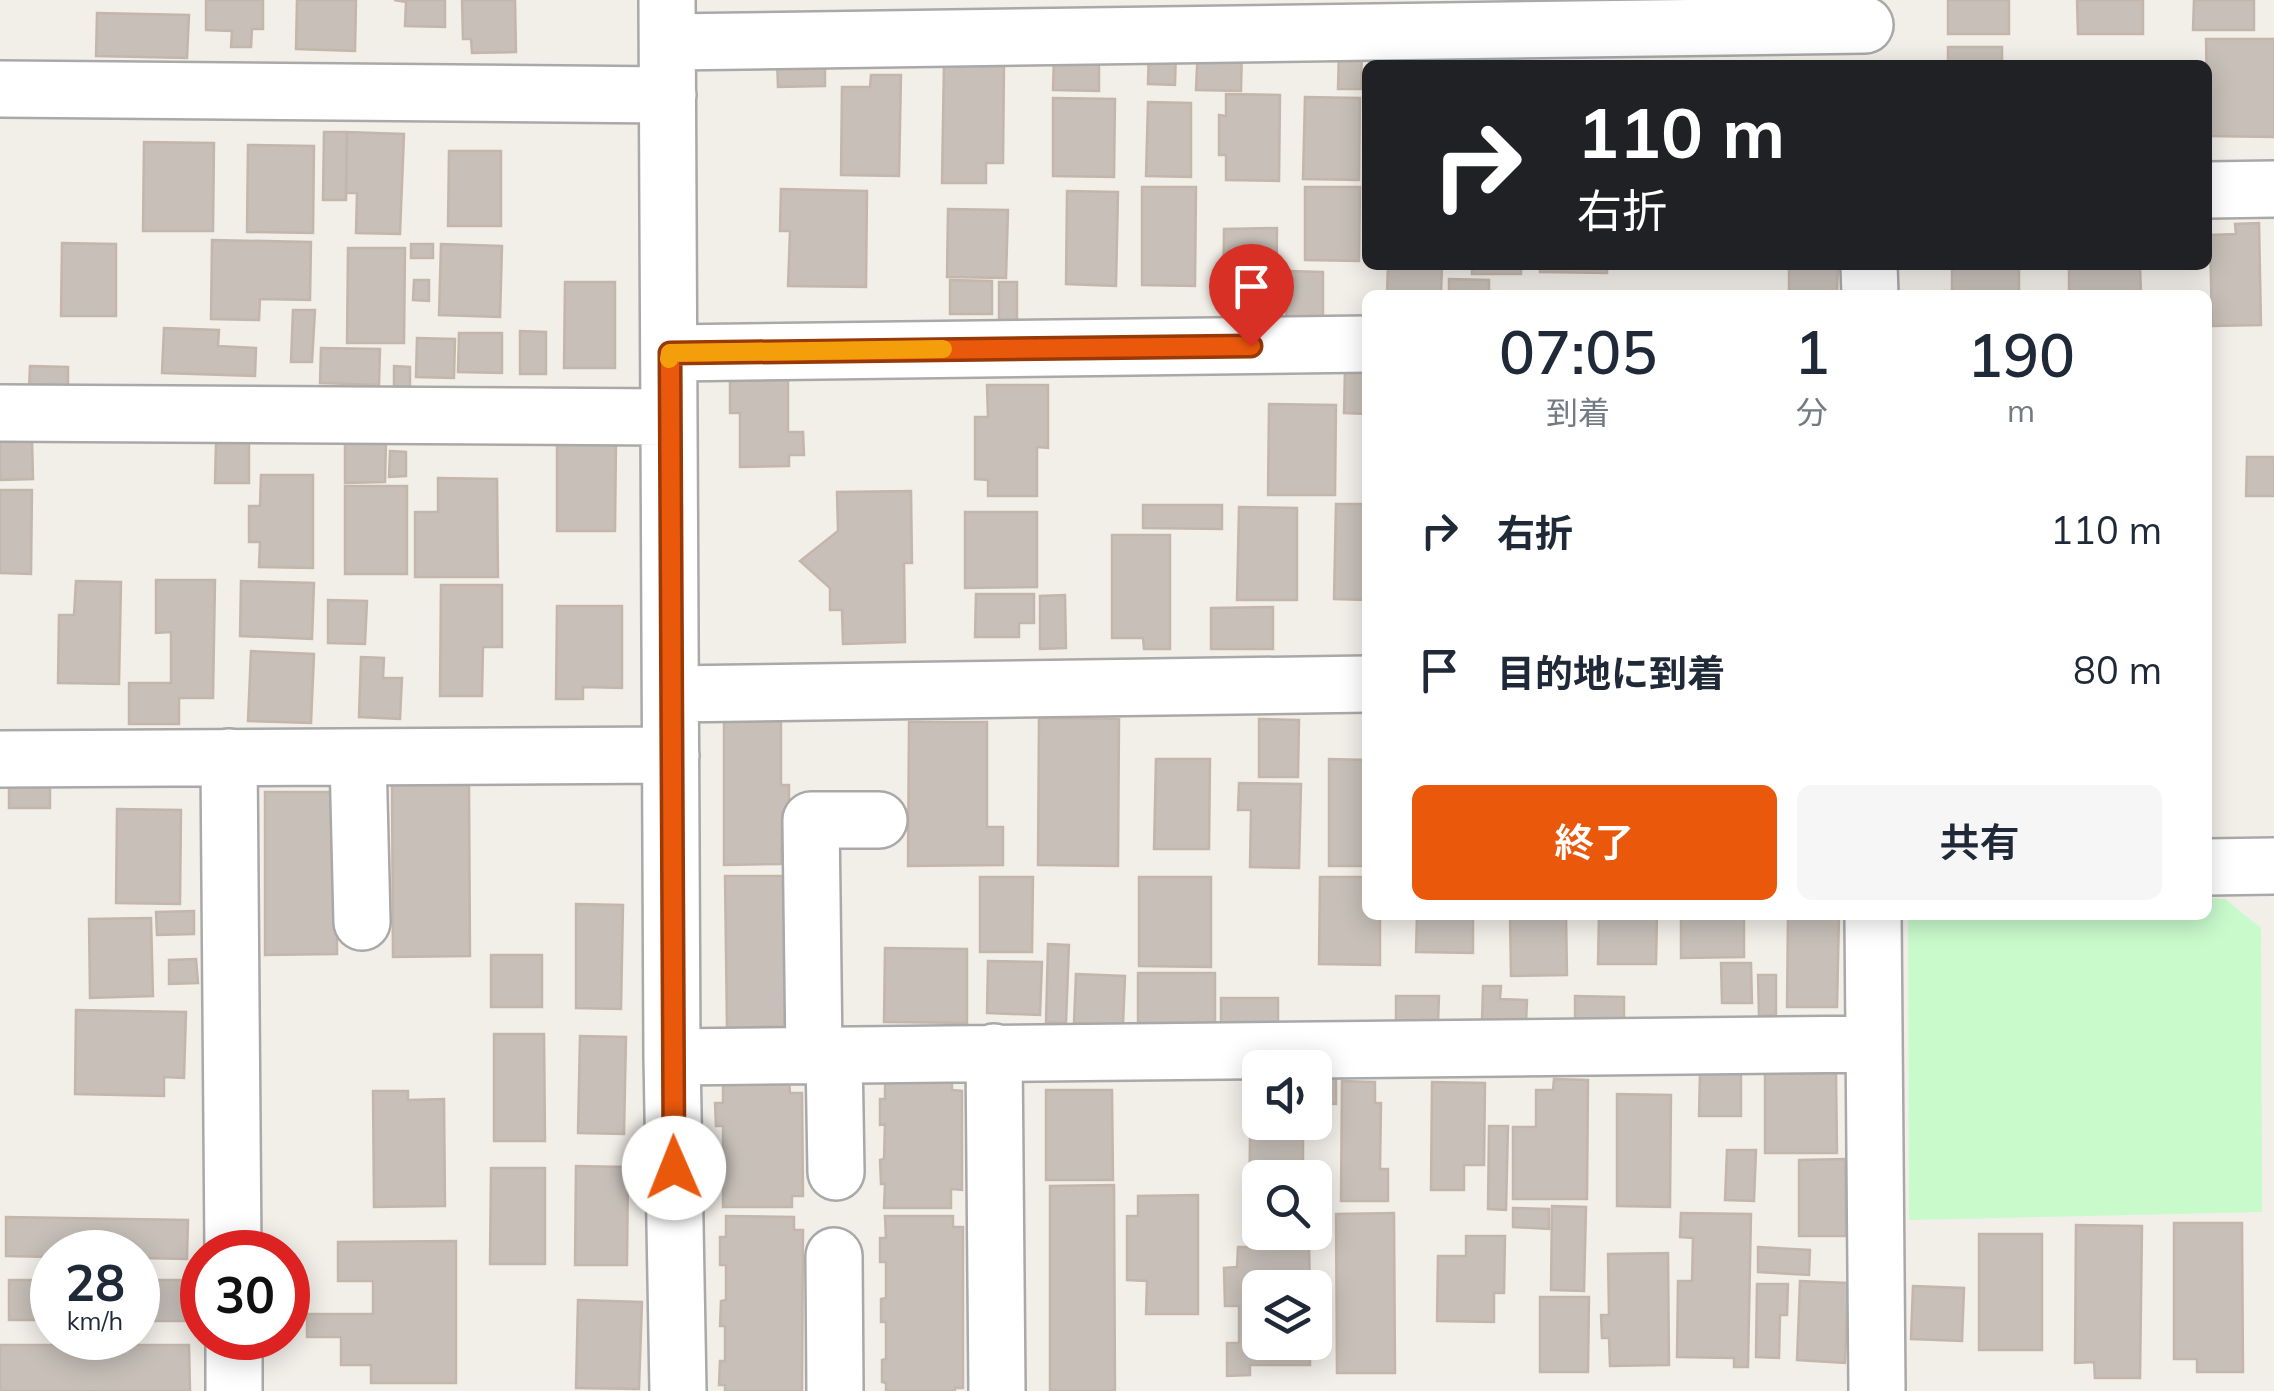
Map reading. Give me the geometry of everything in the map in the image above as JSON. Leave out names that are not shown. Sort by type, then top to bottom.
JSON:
[{"type":"street","points":[[0,89],[1003,19],[1769,13],[1865,30]]},
{"type":"street","points":[[668,45],[672,1056],[678,1391]]},
{"type":"street","points":[[2212,190],[2274,189]]},
{"type":"street","points":[[670,353],[1362,344]]},
{"type":"street","points":[[0,413],[669,417]]},
{"type":"street","points":[[671,694],[1362,684]]},
{"type":"street","points":[[0,758],[671,755]]},
{"type":"street","points":[[229,757],[233,1230]]},
{"type":"street","points":[[358,757],[362,922]]},
{"type":"street","points":[[836,1172],[824,1055],[811,820],[879,820]]},
{"type":"street","points":[[2212,867],[2274,866]]},
{"type":"street","points":[[1873,920],[1877,1391]]},
{"type":"street","points":[[672,1056],[1874,1044]]},
{"type":"street","points":[[994,1052],[997,1391]]},
{"type":"street","points":[[834,1256],[836,1391]]},
{"type":"street","points":[[234,1360],[234,1391]]},
{"type":"green space","points":[[2212,898],[2225,899],[2261,928],[2262,1212],[1909,1220],[1908,920],[2212,920]]},
{"type":"building","points":[[206,0],[263,0],[263,29],[252,29],[251,47],[231,47],[232,31],[206,30]]},
{"type":"building","points":[[297,0],[356,0],[355,51],[296,49]]},
{"type":"building","points":[[394,0],[445,0],[445,27],[405,26],[406,2]]},
{"type":"building","points":[[462,0],[515,0],[516,52],[472,53],[471,39],[463,39]]},
{"type":"building","points":[[1948,0],[2009,0],[2009,34],[1948,34]]},
{"type":"building","points":[[2077,0],[2143,0],[2143,34],[2078,34]]},
{"type":"building","points":[[2194,0],[2254,0],[2254,30],[2193,30]]},
{"type":"building","points":[[97,13],[189,15],[187,58],[96,56]]},
{"type":"building","points":[[2206,39],[2274,39],[2274,137],[2212,136],[2212,60],[2206,60]]},
{"type":"building","points":[[1198,45],[1242,46],[1241,91],[1196,90]]},
{"type":"building","points":[[1948,47],[2002,47],[2002,60],[1948,60]]},
{"type":"building","points":[[1149,48],[1176,48],[1175,85],[1148,84]]},
{"type":"building","points":[[1339,49],[1362,49],[1361,89],[1338,89]]},
{"type":"building","points":[[1054,55],[1099,55],[1099,91],[1053,90]]},
{"type":"building","points":[[777,60],[825,60],[825,86],[778,87]]},
{"type":"building","points":[[944,62],[1004,62],[1003,163],[986,163],[986,183],[942,183]]},
{"type":"building","points":[[871,75],[901,75],[899,176],[841,175],[842,87],[870,87]]},
{"type":"building","points":[[1226,94],[1280,95],[1279,181],[1226,180],[1226,155],[1219,155],[1219,115],[1226,116]]},
{"type":"building","points":[[1305,97],[1360,98],[1359,180],[1303,179]]},
{"type":"building","points":[[1053,98],[1115,99],[1114,177],[1053,176]]},
{"type":"building","points":[[1148,102],[1191,103],[1191,177],[1146,176]]},
{"type":"building","points":[[324,132],[347,132],[346,200],[323,200]]},
{"type":"building","points":[[347,132],[404,134],[400,234],[356,233],[357,193],[346,193]]},
{"type":"building","points":[[144,142],[214,143],[213,231],[143,231]]},
{"type":"building","points":[[248,145],[314,146],[313,233],[247,232]]},
{"type":"building","points":[[449,151],[501,151],[501,226],[448,226]]},
{"type":"building","points":[[1142,187],[1196,187],[1195,286],[1142,285]]},
{"type":"building","points":[[1305,187],[1360,187],[1359,261],[1305,260]]},
{"type":"building","points":[[781,189],[867,191],[866,287],[788,286],[790,231],[780,231]]},
{"type":"building","points":[[1067,191],[1118,192],[1116,286],[1066,284]]},
{"type":"building","points":[[948,209],[1008,210],[1006,278],[947,277]]},
{"type":"building","points":[[2259,223],[2261,325],[2212,326],[2212,235],[2236,234],[2235,224]]},
{"type":"building","points":[[1277,228],[1276,315],[1223,315],[1224,229]]},
{"type":"building","points":[[212,240],[311,242],[310,300],[260,299],[259,320],[211,319]]},
{"type":"building","points":[[62,243],[116,244],[116,316],[61,316]]},
{"type":"building","points":[[411,244],[433,244],[433,258],[411,258]]},
{"type":"building","points":[[441,244],[502,246],[500,317],[439,315]]},
{"type":"building","points":[[348,248],[405,248],[404,343],[347,343]]},
{"type":"building","points":[[1388,270],[1442,270],[1441,290],[1387,290]]},
{"type":"building","points":[[1472,270],[1521,270],[1521,274],[1472,274]]},
{"type":"building","points":[[1540,270],[1607,270],[1607,273]]},
{"type":"building","points":[[1789,270],[1838,270],[1837,290],[1789,290]]},
{"type":"building","points":[[1952,270],[2019,270],[2019,290],[1952,290]]},
{"type":"building","points":[[2069,270],[2140,270],[2141,290],[2069,290]]},
{"type":"building","points":[[1287,271],[1323,272],[1323,323],[1286,323]]},
{"type":"building","points":[[1449,279],[1489,280],[1489,290],[1449,290]]},
{"type":"building","points":[[414,280],[429,280],[429,301],[413,300]]},
{"type":"building","points":[[950,280],[992,281],[992,314],[950,314]]},
{"type":"building","points":[[565,282],[615,282],[615,368],[564,368]]},
{"type":"building","points":[[999,282],[1017,282],[1017,323],[999,323]]},
{"type":"building","points":[[293,310],[315,310],[312,362],[291,362]]},
{"type":"building","points":[[164,328],[219,330],[218,346],[256,348],[255,376],[162,373]]},
{"type":"building","points":[[520,331],[546,332],[546,374],[520,374]]},
{"type":"building","points":[[459,333],[502,333],[502,373],[458,372]]},
{"type":"building","points":[[417,338],[455,339],[454,378],[416,377]]},
{"type":"building","points":[[321,348],[380,349],[379,385],[320,383]]},
{"type":"building","points":[[30,366],[68,367],[68,392],[29,391]]},
{"type":"building","points":[[394,366],[410,367],[410,387],[394,387]]},
{"type":"building","points":[[1345,368],[1362,369],[1362,414],[1344,413]]},
{"type":"building","points":[[730,380],[788,380],[788,432],[803,432],[804,455],[789,455],[789,466],[740,467],[740,413],[730,413]]},
{"type":"building","points":[[987,385],[1048,385],[1048,448],[1037,447],[1037,496],[988,496],[988,480],[975,479],[975,417],[988,417]]},
{"type":"building","points":[[1269,404],[1336,405],[1335,495],[1268,495]]},
{"type":"building","points":[[32,440],[33,479],[0,480],[0,441]]},
{"type":"building","points":[[616,441],[615,531],[557,531],[557,442]]},
{"type":"building","points":[[345,442],[386,442],[385,482],[345,483]]},
{"type":"building","points":[[216,443],[249,443],[249,483],[215,483]]},
{"type":"building","points":[[390,451],[406,452],[406,476],[389,477]]},
{"type":"building","points":[[2247,457],[2274,457],[2274,496],[2246,496]]},
{"type":"building","points":[[261,475],[313,475],[313,568],[259,567],[260,542],[249,542],[249,506],[260,506]]},
{"type":"building","points":[[438,478],[497,479],[498,577],[415,577],[415,512],[438,512]]},
{"type":"building","points":[[345,486],[407,486],[407,574],[345,574]]},
{"type":"building","points":[[0,490],[32,490],[31,574],[0,573]]},
{"type":"building","points":[[911,491],[912,563],[904,563],[905,642],[843,644],[842,610],[830,610],[830,588],[800,561],[838,531],[837,492]]},
{"type":"building","points":[[1336,504],[1362,504],[1362,600],[1334,599]]},
{"type":"building","points":[[1143,505],[1222,505],[1222,529],[1143,528]]},
{"type":"building","points":[[1239,507],[1297,508],[1297,600],[1237,600]]},
{"type":"building","points":[[965,512],[1037,512],[1037,587],[965,588]]},
{"type":"building","points":[[1112,535],[1170,535],[1170,649],[1144,649],[1143,638],[1112,638]]},
{"type":"building","points":[[156,580],[215,580],[213,698],[179,698],[179,724],[129,724],[129,683],[171,683],[171,632],[156,633]]},
{"type":"building","points":[[76,581],[121,582],[119,684],[58,683],[59,615],[74,615]]},
{"type":"building","points":[[241,581],[314,583],[312,639],[240,636]]},
{"type":"building","points":[[441,585],[502,585],[502,647],[483,647],[482,696],[440,696]]},
{"type":"building","points":[[976,594],[1034,594],[1034,623],[1019,623],[1019,637],[975,637]]},
{"type":"building","points":[[1065,595],[1066,648],[1040,649],[1040,596]]},
{"type":"building","points":[[328,600],[367,601],[365,644],[328,643]]},
{"type":"building","points":[[557,606],[622,606],[622,688],[583,687],[583,699],[556,699]]},
{"type":"building","points":[[1273,607],[1273,649],[1211,649],[1211,608]]},
{"type":"building","points":[[251,651],[314,654],[311,723],[248,721]]},
{"type":"building","points":[[361,657],[384,658],[383,678],[402,678],[400,719],[359,717]]},
{"type":"building","points":[[724,718],[781,718],[781,785],[789,785],[789,814],[782,813],[781,864],[724,865]]},
{"type":"building","points":[[1039,718],[1119,719],[1118,866],[1038,865]]},
{"type":"building","points":[[1259,719],[1299,720],[1298,777],[1259,777]]},
{"type":"building","points":[[909,722],[987,722],[987,827],[1003,827],[1003,865],[908,866]]},
{"type":"building","points":[[1156,759],[1210,759],[1209,849],[1154,849]]},
{"type":"building","points":[[1329,759],[1362,760],[1362,866],[1329,866]]},
{"type":"building","points":[[1239,783],[1301,784],[1299,868],[1250,867],[1251,810],[1238,810]]},
{"type":"building","points":[[469,784],[470,956],[393,957],[392,785]]},
{"type":"building","points":[[9,786],[50,786],[50,808],[9,808]]},
{"type":"building","points":[[265,792],[337,792],[337,954],[265,955]]},
{"type":"building","points":[[117,809],[181,810],[180,904],[116,903]]},
{"type":"building","points":[[725,876],[783,876],[784,926],[793,926],[794,955],[784,955],[785,1026],[727,1028]]},
{"type":"building","points":[[980,877],[1033,877],[1032,952],[980,952]]},
{"type":"building","points":[[1139,877],[1211,877],[1211,967],[1139,966]]},
{"type":"building","points":[[1320,877],[1362,877],[1362,920],[1380,920],[1380,965],[1319,964]]},
{"type":"building","points":[[576,904],[623,905],[621,1009],[576,1008]]},
{"type":"building","points":[[194,911],[194,934],[157,935],[156,912]]},
{"type":"building","points":[[151,918],[153,996],[90,998],[89,919]]},
{"type":"building","points":[[1417,920],[1473,920],[1473,953],[1416,952]]},
{"type":"building","points":[[1510,920],[1566,920],[1567,975],[1511,976]]},
{"type":"building","points":[[1599,920],[1657,920],[1656,964],[1598,964]]},
{"type":"building","points":[[1681,920],[1744,920],[1744,957],[1681,958]]},
{"type":"building","points":[[1788,920],[1839,920],[1837,1007],[1787,1007]]},
{"type":"building","points":[[1048,944],[1069,945],[1066,1023],[1046,1022]]},
{"type":"building","points":[[885,948],[967,949],[967,1023],[884,1022]]},
{"type":"building","points":[[491,955],[542,955],[542,1007],[491,1007]]},
{"type":"building","points":[[196,959],[198,983],[169,984],[169,960]]},
{"type":"building","points":[[988,961],[1042,962],[1040,1015],[987,1013]]},
{"type":"building","points":[[1721,963],[1751,963],[1752,1003],[1722,1003]]},
{"type":"building","points":[[1138,973],[1215,973],[1215,1026],[1138,1026]]},
{"type":"building","points":[[1076,974],[1125,976],[1123,1025],[1074,1023]]},
{"type":"building","points":[[1758,975],[1776,975],[1776,1015],[1759,1016]]},
{"type":"building","points":[[1483,986],[1501,986],[1500,999],[1527,1000],[1526,1023],[1482,1022]]},
{"type":"building","points":[[1396,996],[1439,996],[1438,1023],[1396,1023]]},
{"type":"building","points":[[1575,996],[1624,997],[1624,1021],[1575,1020]]},
{"type":"building","points":[[1221,998],[1278,998],[1278,1028],[1221,1027]]},
{"type":"building","points":[[76,1010],[186,1012],[184,1078],[164,1077],[164,1096],[75,1094]]},
{"type":"building","points":[[494,1034],[544,1034],[545,1141],[494,1141]]},
{"type":"building","points":[[580,1036],[626,1037],[624,1134],[578,1133]]},
{"type":"building","points":[[1700,1073],[1741,1074],[1741,1116],[1699,1116]]},
{"type":"building","points":[[1765,1073],[1836,1073],[1837,1153],[1765,1153]]},
{"type":"building","points":[[1332,1076],[1336,1076],[1336,1104],[1332,1104]]},
{"type":"building","points":[[885,1078],[952,1078],[952,1090],[962,1091],[962,1190],[951,1189],[951,1208],[884,1208],[880,1160],[884,1159],[885,1124],[880,1125],[880,1099],[885,1099]]},
{"type":"building","points":[[789,1079],[790,1093],[802,1093],[803,1196],[792,1196],[792,1207],[723,1207],[723,1186],[717,1186],[717,1166],[723,1166],[723,1126],[716,1126],[715,1103],[723,1103],[723,1080]]},
{"type":"building","points":[[1554,1079],[1588,1080],[1587,1199],[1513,1199],[1513,1127],[1536,1127],[1536,1090],[1553,1090]]},
{"type":"building","points":[[1342,1081],[1375,1082],[1375,1103],[1381,1103],[1380,1169],[1388,1169],[1388,1201],[1341,1201]]},
{"type":"building","points":[[1432,1082],[1485,1083],[1484,1165],[1464,1165],[1464,1190],[1431,1190]]},
{"type":"building","points":[[1046,1090],[1112,1090],[1113,1180],[1046,1180]]},
{"type":"building","points":[[373,1091],[408,1091],[408,1100],[444,1099],[445,1206],[374,1207]]},
{"type":"building","points":[[1617,1094],[1671,1095],[1670,1207],[1617,1206]]},
{"type":"building","points":[[1489,1126],[1508,1126],[1506,1210],[1488,1209]]},
{"type":"building","points":[[1250,1140],[1303,1140],[1303,1160],[1250,1160]]},
{"type":"building","points":[[1727,1150],[1756,1150],[1754,1201],[1725,1200]]},
{"type":"building","points":[[1845,1159],[1846,1236],[1799,1236],[1799,1160]]},
{"type":"building","points":[[576,1166],[628,1167],[627,1265],[575,1265]]},
{"type":"building","points":[[491,1168],[545,1168],[545,1264],[490,1264]]},
{"type":"building","points":[[1114,1185],[1115,1391],[1050,1391],[1050,1186]]},
{"type":"building","points":[[1198,1195],[1198,1314],[1146,1314],[1147,1281],[1127,1280],[1127,1216],[1138,1216],[1138,1196]]},
{"type":"building","points":[[1552,1206],[1586,1207],[1584,1291],[1551,1290]]},
{"type":"building","points":[[1513,1208],[1549,1209],[1549,1229],[1513,1227]]},
{"type":"building","points":[[1394,1213],[1395,1373],[1337,1373],[1336,1214]]},
{"type":"building","points":[[1681,1213],[1751,1214],[1748,1367],[1734,1367],[1734,1358],[1677,1357],[1678,1281],[1692,1281],[1693,1238],[1680,1237]]},
{"type":"building","points":[[726,1216],[794,1217],[794,1230],[803,1230],[802,1391],[725,1391],[725,1385],[719,1385],[720,1361],[725,1361],[721,1301],[726,1300],[726,1265],[720,1265],[720,1237],[726,1237]]},
{"type":"building","points":[[885,1216],[953,1216],[953,1227],[963,1227],[963,1388],[886,1391],[882,1360],[886,1359],[886,1322],[881,1322],[881,1299],[886,1298],[886,1262],[880,1262],[880,1238],[886,1238]]},
{"type":"building","points":[[6,1217],[188,1220],[188,1230],[180,1230],[180,1259],[160,1258],[160,1230],[30,1230],[30,1257],[6,1256]]},
{"type":"building","points":[[2174,1223],[2242,1223],[2243,1372],[2197,1372],[2197,1359],[2174,1359]]},
{"type":"building","points":[[2076,1225],[2142,1226],[2140,1378],[2095,1378],[2094,1362],[2075,1363]]},
{"type":"building","points":[[1979,1234],[2042,1234],[2042,1350],[1979,1350]]},
{"type":"building","points":[[1466,1236],[1505,1236],[1504,1293],[1494,1293],[1494,1322],[1437,1321],[1438,1256],[1466,1256]]},
{"type":"building","points":[[456,1241],[456,1383],[371,1383],[371,1365],[341,1365],[341,1337],[310,1337],[310,1314],[373,1314],[373,1281],[338,1281],[338,1242]]},
{"type":"building","points":[[1238,1247],[1309,1250],[1310,1270],[1242,1270],[1242,1360],[1310,1360],[1310,1365],[1250,1365],[1250,1375],[1227,1376],[1227,1343],[1239,1343],[1239,1306],[1225,1306],[1224,1268],[1237,1267]]},
{"type":"building","points":[[1758,1247],[1810,1250],[1809,1275],[1758,1272]]},
{"type":"building","points":[[1668,1253],[1669,1365],[1610,1366],[1609,1338],[1602,1338],[1601,1315],[1609,1315],[1608,1254]]},
{"type":"building","points":[[9,1280],[30,1280],[30,1320],[9,1320]]},
{"type":"building","points":[[160,1280],[180,1280],[180,1321],[160,1321]]},
{"type":"building","points":[[1800,1281],[1848,1283],[1845,1363],[1797,1360]]},
{"type":"building","points":[[1757,1284],[1788,1284],[1787,1315],[1780,1315],[1779,1358],[1756,1357]]},
{"type":"building","points":[[1913,1286],[1964,1288],[1962,1341],[1911,1339]]},
{"type":"building","points":[[1540,1297],[1589,1297],[1588,1372],[1540,1372]]},
{"type":"building","points":[[578,1300],[642,1302],[639,1389],[576,1388]]},
{"type":"building","points":[[0,1345],[30,1345],[30,1360],[160,1360],[160,1345],[180,1345],[180,1360],[189,1360],[190,1391],[0,1391]]},
{"type":"slow traffic","points":[[669,359],[670,353],[943,349]]},
{"type":"route","points":[[674,1168],[670,353],[1251,346]]}]
